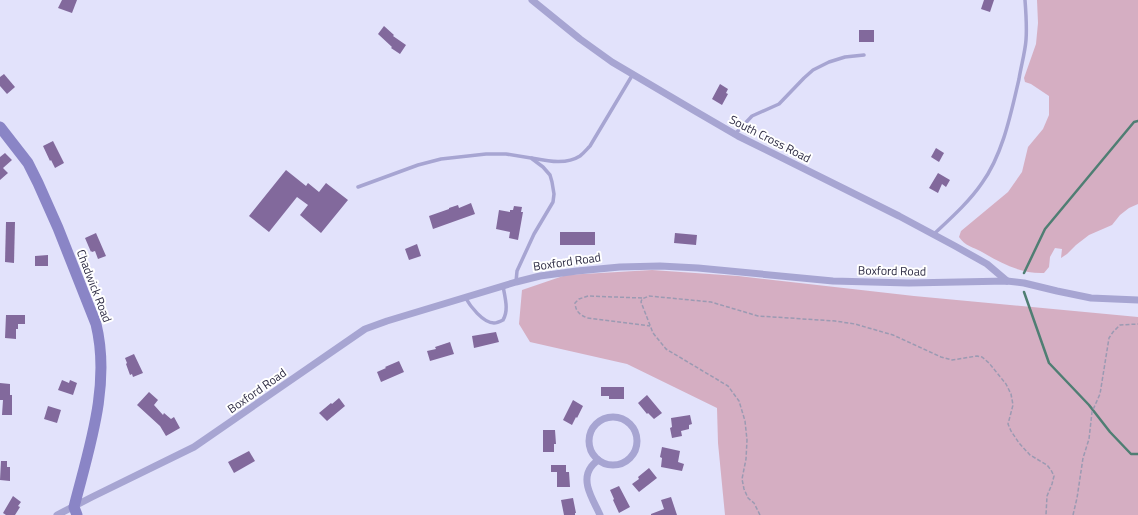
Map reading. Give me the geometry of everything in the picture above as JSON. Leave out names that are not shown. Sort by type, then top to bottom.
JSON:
[{"type":"street","name":"South Cross Road","points":[[532,0],[580,39],[612,62],[735,134],[899,216],[987,264],[1007,281]]},
{"type":"street","name":"Chadwick Road","points":[[0,127],[28,163],[38,183],[61,235],[99,334],[101,380],[98,408],[75,511]]},
{"type":"street","name":"Boxford Road","points":[[57,515],[75,511],[194,447],[365,329],[465,297],[540,276],[620,267],[660,266],[698,268],[833,281],[909,283],[1007,281],[1024,283],[1091,298],[1138,300]]},
{"type":"street","points":[[610,417],[620,418],[628,422],[634,429],[637,438],[636,448],[632,456],[625,462],[616,465],[606,464],[598,460],[592,453],[589,444],[590,434],[594,426],[601,420],[610,417]]},
{"type":"street","points":[[598,460],[590,468],[587,479],[588,489],[600,515]]},
{"type":"lane","points":[[933,235],[970,199],[983,182],[995,162],[1013,107],[1026,40],[1025,0]]},
{"type":"lane","points":[[735,134],[752,116],[779,104],[813,70],[829,62],[864,55]]},
{"type":"lane","points":[[358,187],[418,165],[441,159],[486,154],[506,154],[548,161],[563,162],[571,160],[581,155],[590,146],[633,74]]},
{"type":"lane","points":[[516,282],[517,271],[534,234],[553,202],[554,194],[550,175],[543,167],[531,158]]},
{"type":"lane","points":[[465,297],[469,305],[478,314],[490,322],[497,323],[503,320],[506,316],[503,286]]},
{"type":"path","points":[[650,326],[587,318],[578,314],[576,303],[579,299],[588,296],[644,298],[649,296],[710,302],[758,316],[848,323],[893,335],[941,357],[952,360],[977,356],[982,357],[1002,378],[1011,394],[1013,405],[1008,424],[1011,431],[1030,455],[1047,465],[1054,476],[1047,496],[1046,515]]},
{"type":"path","points":[[644,298],[641,302],[653,333],[666,349],[728,386],[739,402],[745,421],[747,440],[746,459],[742,479],[744,490],[748,498],[754,503],[760,515]]},
{"type":"path","points":[[1073,515],[1083,458],[1089,439],[1092,412],[1100,394],[1109,338],[1120,325],[1138,324]]},
{"type":"shaded area","points":[[1037,0],[1138,0],[1138,204],[1129,208],[1120,215],[1112,225],[1089,235],[1061,258],[1062,249],[1055,248],[1050,257],[1049,267],[1044,273],[1019,270],[996,260],[967,244],[959,237],[961,231],[1008,192],[1022,172],[1028,147],[1043,129],[1049,115],[1049,96],[1031,84],[1025,82],[1024,78],[1036,44],[1038,23]]},
{"type":"shaded area","points":[[652,270],[738,276],[914,296],[1138,317],[1138,515],[725,515],[718,443],[717,408],[627,364],[530,342],[519,324],[522,290],[566,275]]},
{"type":"building","points":[[62,0],[77,0],[72,13],[58,8]]},
{"type":"building","points":[[984,0],[994,0],[990,12],[981,9]]},
{"type":"building","points":[[384,26],[394,35],[393,36],[406,45],[400,54],[391,48],[392,47],[378,34]]},
{"type":"building","points":[[859,30],[874,30],[874,42],[859,42]]},
{"type":"building","points":[[4,74],[15,87],[7,94],[0,86],[0,77]]},
{"type":"building","points":[[720,84],[728,89],[726,93],[728,94],[722,105],[712,99]]},
{"type":"building","points":[[53,141],[64,163],[55,168],[43,146]]},
{"type":"building","points":[[936,148],[944,153],[939,162],[931,157]]},
{"type":"building","points":[[5,153],[12,160],[3,168],[8,173],[0,180],[0,157]]},
{"type":"building","points":[[286,170],[306,186],[308,183],[319,192],[326,183],[348,200],[321,233],[300,215],[308,205],[297,197],[269,232],[249,216]]},
{"type":"building","points":[[938,173],[950,180],[946,187],[942,184],[938,193],[929,188]]},
{"type":"building","points":[[471,203],[475,214],[433,229],[429,216],[458,205],[459,208]]},
{"type":"building","points":[[514,206],[522,207],[521,212],[523,212],[518,240],[509,238],[510,232],[496,229],[499,210],[510,212],[510,210],[513,210]]},
{"type":"building","points":[[6,222],[15,222],[14,263],[5,262]]},
{"type":"building","points":[[560,232],[595,232],[595,245],[560,245]]},
{"type":"building","points":[[96,233],[106,256],[98,259],[95,251],[91,252],[85,238]]},
{"type":"building","points":[[675,233],[697,235],[696,245],[674,243]]},
{"type":"building","points":[[417,244],[421,256],[409,260],[405,249]]},
{"type":"building","points":[[48,255],[48,266],[35,266],[35,256]]},
{"type":"building","points":[[6,315],[25,315],[25,324],[18,324],[18,329],[16,329],[16,339],[5,338]]},
{"type":"building","points":[[496,332],[499,342],[474,348],[472,336]]},
{"type":"building","points":[[450,342],[454,354],[430,361],[427,351],[436,349],[435,347]]},
{"type":"building","points":[[134,354],[143,373],[133,377],[132,374],[130,375],[125,358]]},
{"type":"building","points":[[399,361],[404,372],[381,382],[377,372]]},
{"type":"building","points":[[62,380],[69,383],[70,380],[77,383],[73,395],[58,390]]},
{"type":"building","points":[[0,383],[10,384],[10,395],[12,395],[12,415],[2,415],[3,400],[0,400]]},
{"type":"building","points":[[601,387],[624,387],[624,399],[609,399],[609,396],[601,396]]},
{"type":"building","points":[[149,392],[158,400],[154,405],[163,415],[164,413],[171,419],[174,417],[180,428],[166,436],[160,426],[137,405]]},
{"type":"building","points":[[647,395],[662,413],[654,419],[648,413],[647,414],[638,403]]},
{"type":"building","points":[[339,398],[345,406],[327,421],[319,413]]},
{"type":"building","points":[[573,400],[583,406],[572,425],[563,420]]},
{"type":"building","points":[[48,406],[61,410],[57,423],[44,419]]},
{"type":"building","points":[[690,415],[692,424],[689,425],[689,429],[681,431],[682,436],[672,438],[670,428],[672,427],[671,418]]},
{"type":"building","points":[[543,430],[555,430],[556,444],[554,444],[554,452],[543,452]]},
{"type":"building","points":[[662,447],[680,451],[678,462],[684,464],[682,471],[661,467],[662,458],[660,457]]},
{"type":"building","points":[[249,451],[255,461],[234,473],[228,462]]},
{"type":"building","points":[[1,461],[7,461],[7,467],[10,467],[10,481],[0,480]]},
{"type":"building","points":[[551,465],[566,465],[566,472],[569,472],[570,487],[557,487],[557,472],[551,472]]},
{"type":"building","points":[[649,468],[657,478],[639,492],[632,484]]},
{"type":"building","points":[[619,486],[630,507],[619,513],[610,490]]},
{"type":"building","points":[[13,496],[21,502],[18,506],[20,507],[15,515],[6,515],[3,513]]},
{"type":"building","points":[[671,497],[677,515],[651,515],[664,509],[661,500]]},
{"type":"building","points":[[573,498],[576,513],[575,515],[564,515],[561,500]]},
{"type":"waterway","points":[[1024,273],[1045,229],[1134,122],[1138,121]]},
{"type":"waterway","points":[[1024,292],[1049,363],[1089,405],[1110,432],[1131,454],[1138,454]]}]
